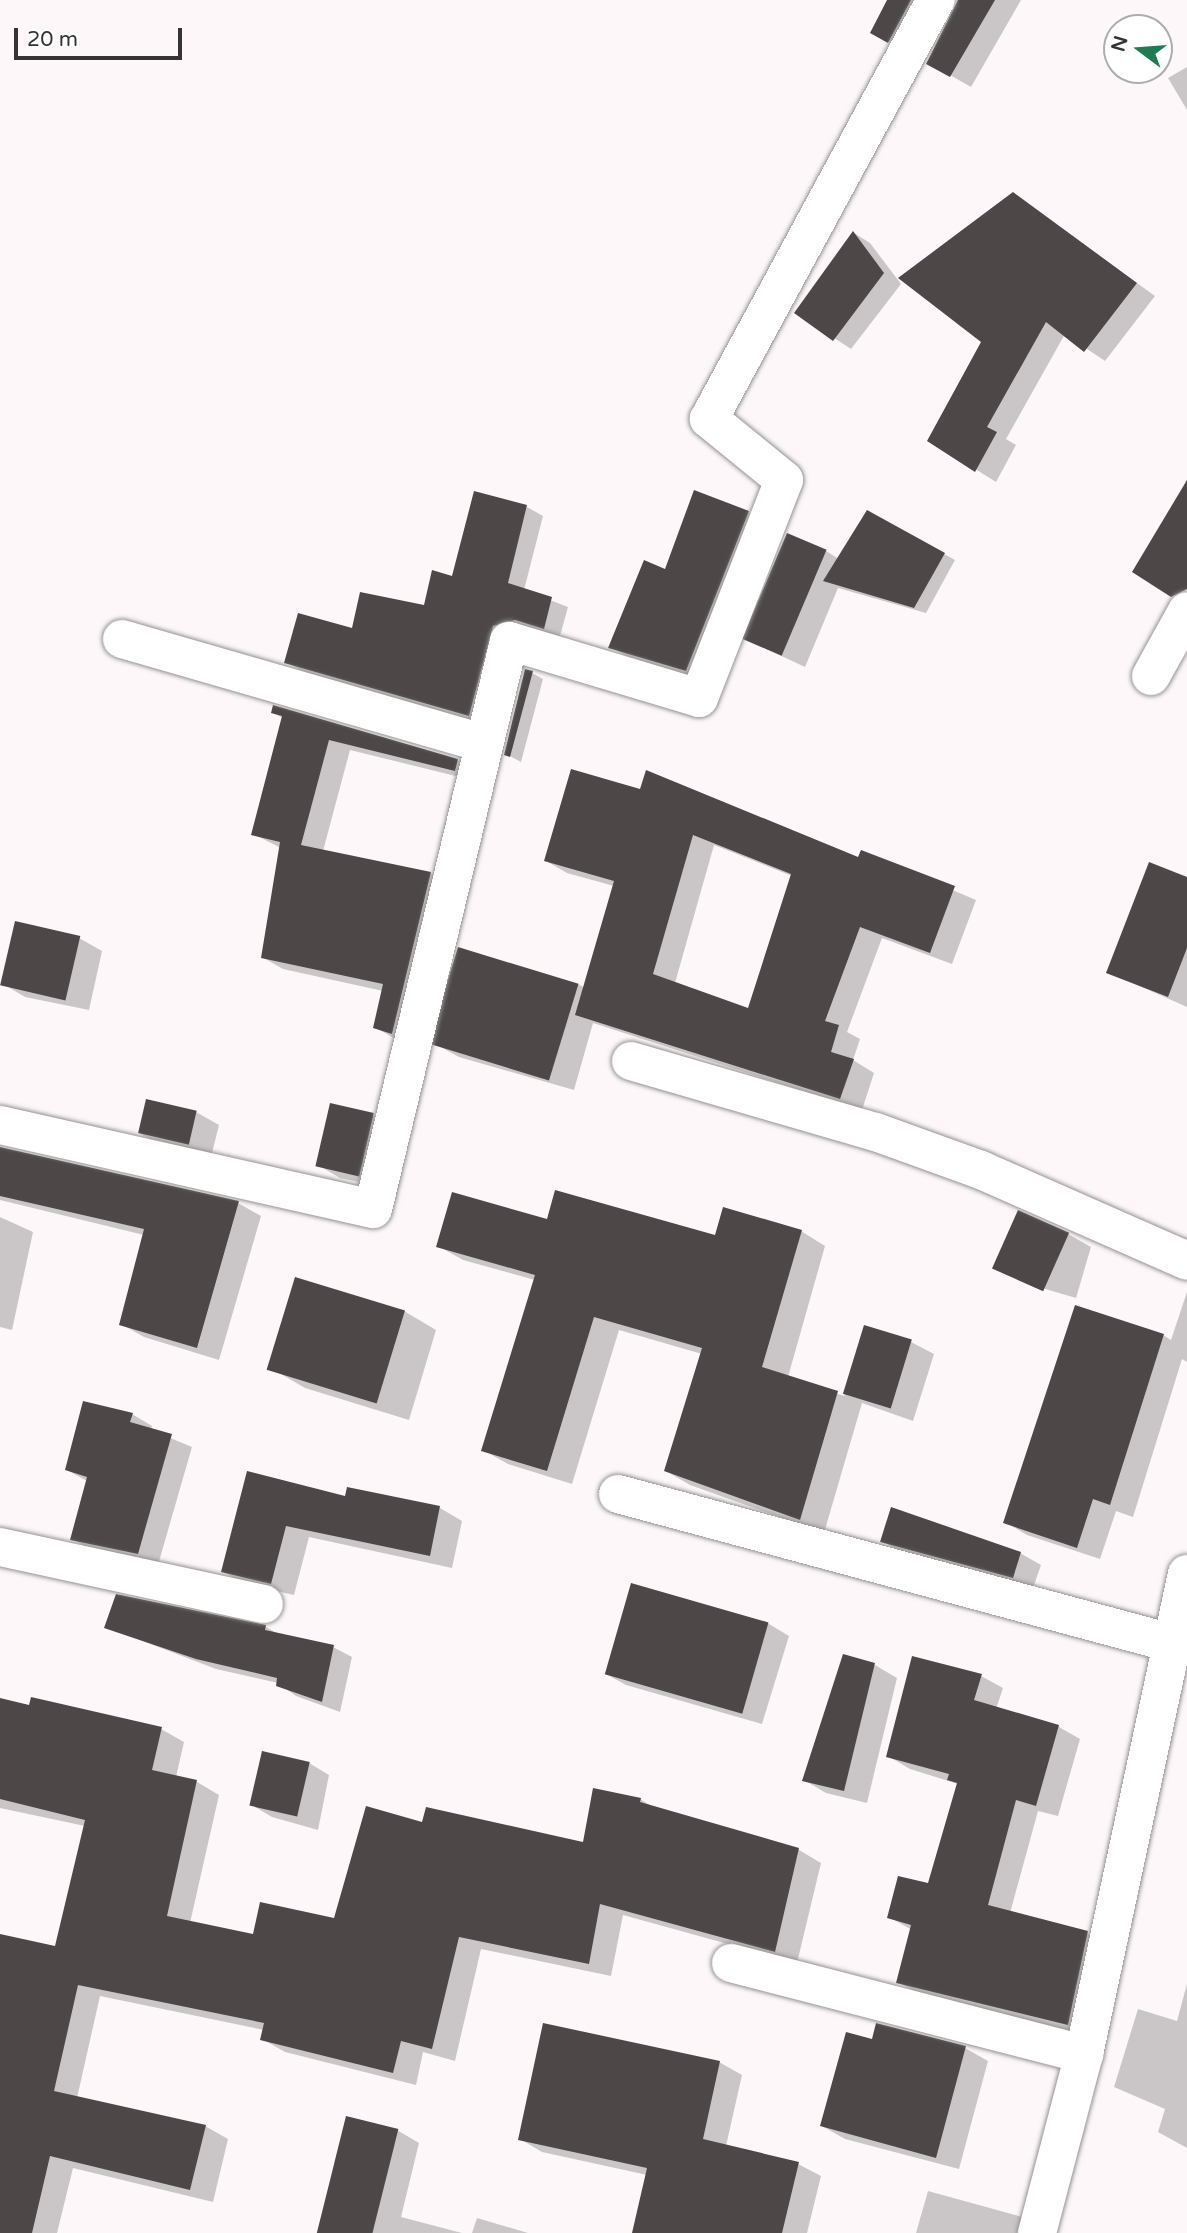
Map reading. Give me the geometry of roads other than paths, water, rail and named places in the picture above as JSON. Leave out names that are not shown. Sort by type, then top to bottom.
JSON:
[{"type":"street","points":[[0,1125],[373,1209],[509,641],[699,698],[784,480],[709,419],[936,0]]},
{"type":"street","points":[[1151,676],[1187,611]]},
{"type":"street","points":[[122,639],[483,743]]},
{"type":"street","points":[[631,1061],[876,1132],[981,1170],[1187,1261]]},
{"type":"street","points":[[618,1493],[1175,1644]]},
{"type":"street","points":[[0,1548],[264,1604]]},
{"type":"street","points":[[1037,2233],[1084,2054],[1185,1592]]},
{"type":"street","points":[[732,1963],[1084,2054]]}]
